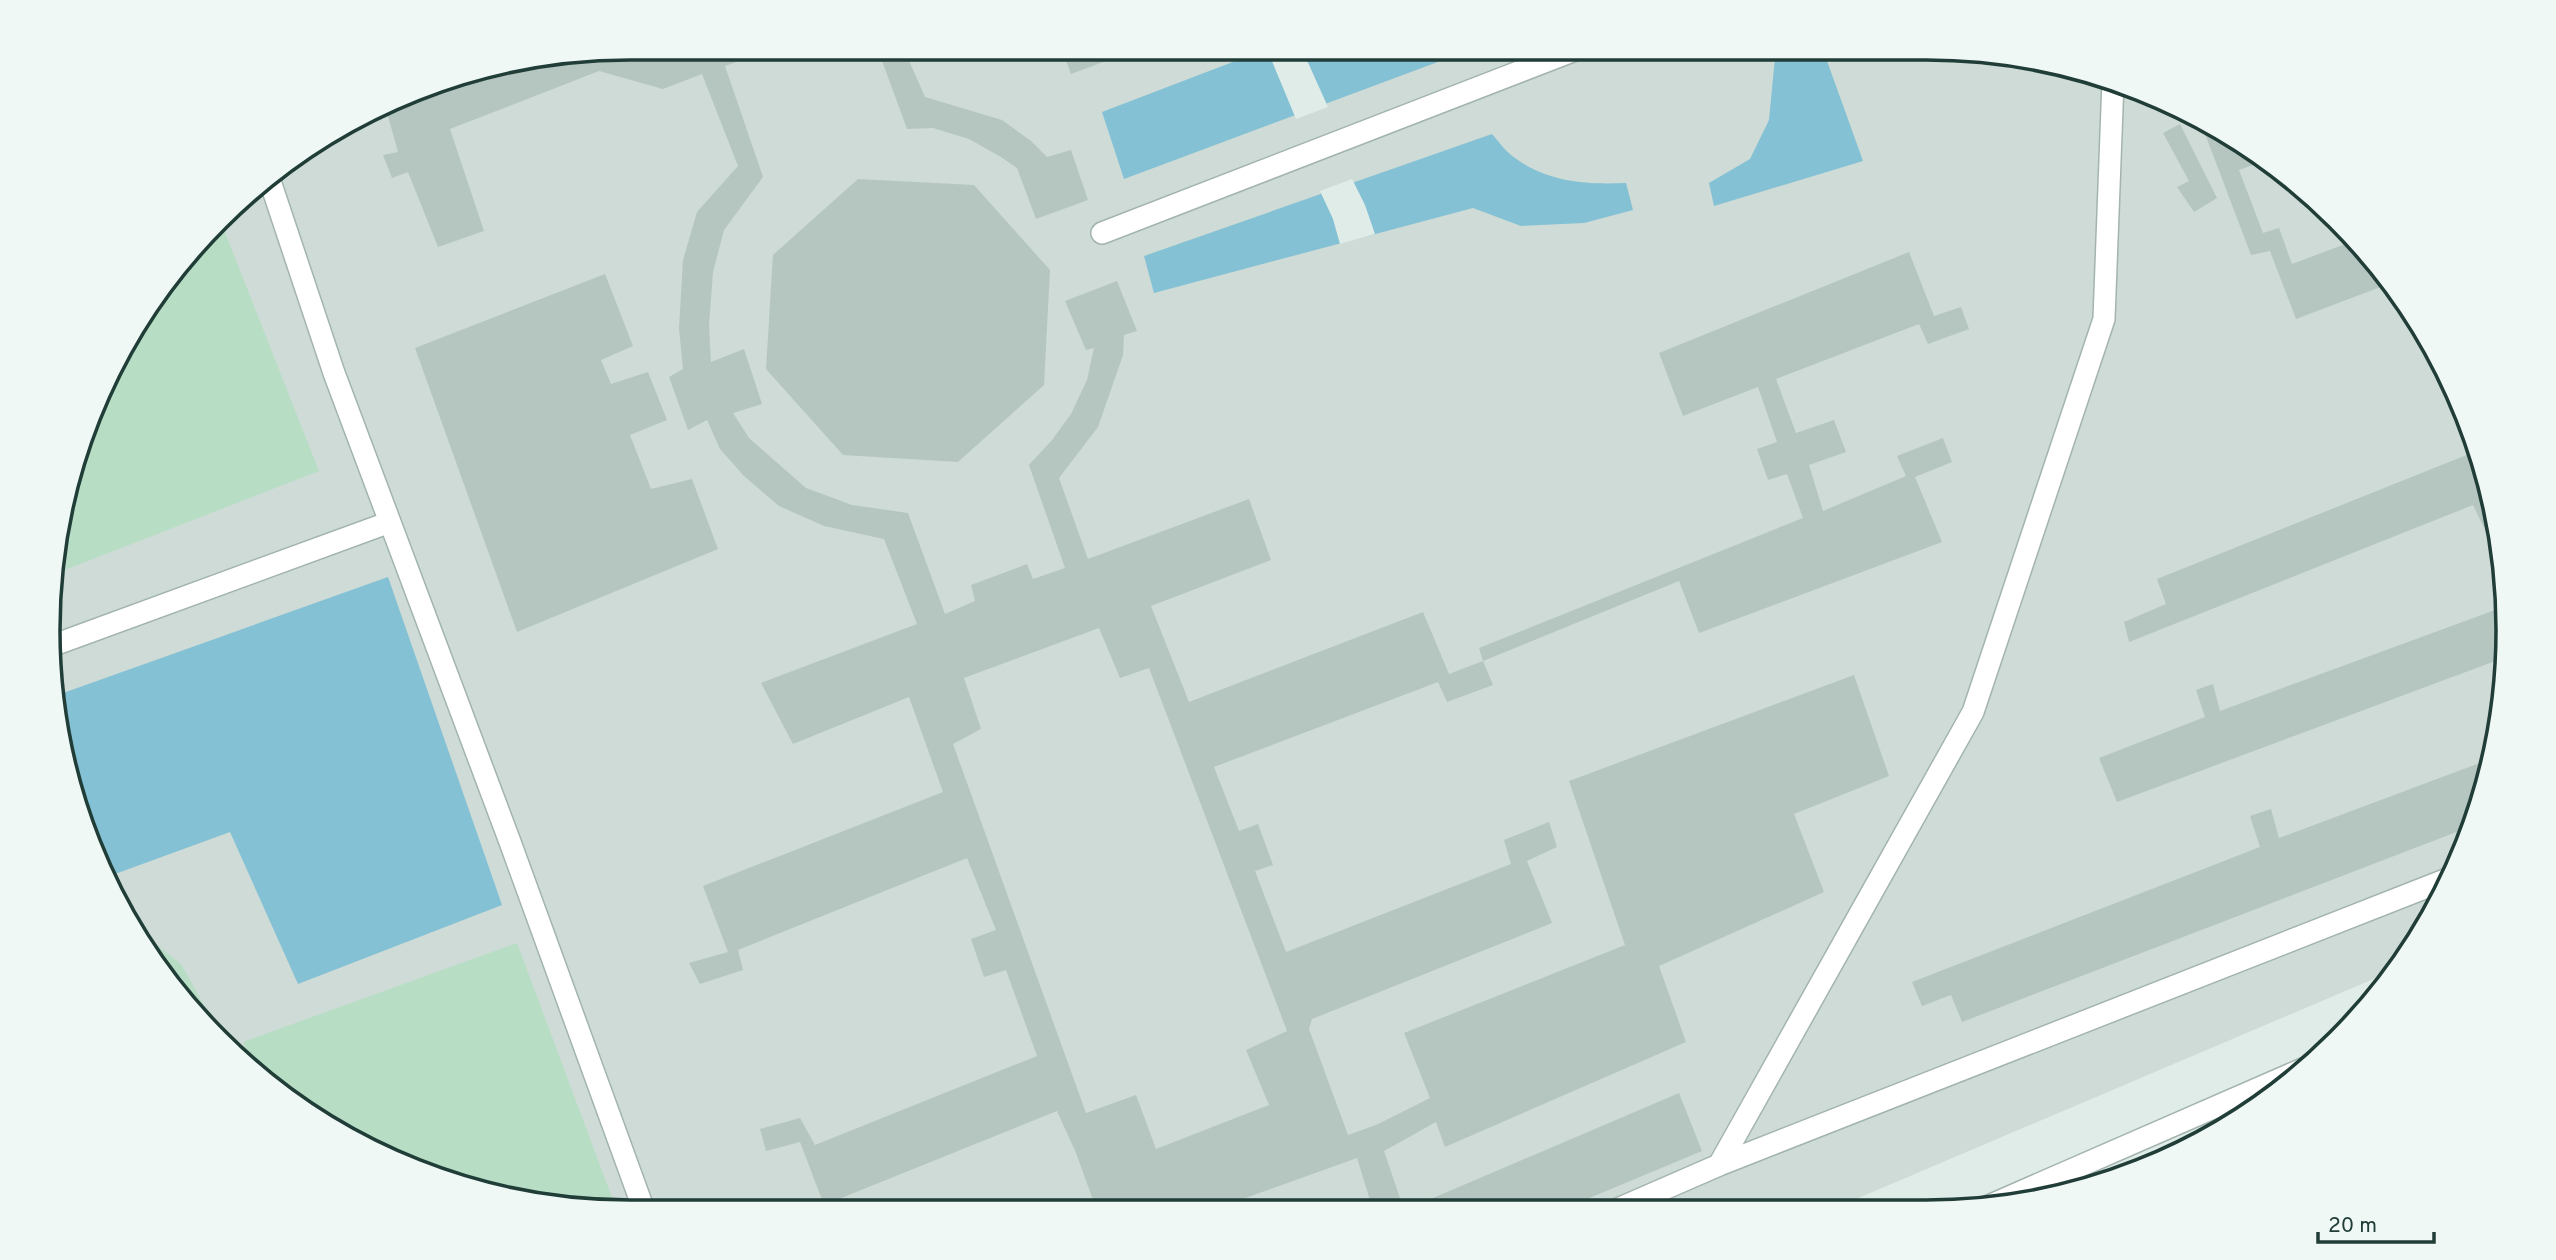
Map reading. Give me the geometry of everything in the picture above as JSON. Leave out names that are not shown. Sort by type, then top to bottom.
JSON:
[{"type":"street","points":[[1102,233],[1549,60]]},
{"type":"street","points":[[1719,1165],[1973,712],[2104,319],[2113,91]]},
{"type":"street","points":[[272,186],[334,373],[640,1200]]},
{"type":"street","points":[[60,643],[390,522]]},
{"type":"street","points":[[1639,1200],[1719,1165],[2438,883]]},
{"type":"street","points":[[2018,1193],[2276,1081]]},
{"type":"shaded area","points":[[630,60],[1926,60],[2000,64],[2037,70],[2109,90],[2178,118],[2211,136],[2273,177],[2329,227],[2379,283],[2420,345],[2453,412],[2477,482],[2492,556],[2496,630],[2492,704],[2477,778],[2453,848],[2420,915],[2379,977],[1854,1200],[630,1200],[556,1196],[519,1190],[482,1181],[412,1157],[378,1142],[313,1104],[283,1083],[227,1033],[177,977],[156,947],[118,882],[103,848],[79,778],[70,741],[64,704],[60,630],[64,556],[70,519],[90,447],[118,378],[136,345],[177,283],[227,227],[283,177],[345,136],[378,118],[447,90],[519,70],[556,64]]},
{"type":"green space","points":[[224,230],[319,471],[63,571],[70,519],[79,482],[103,412],[118,378],[136,345],[177,283]]},
{"type":"green space","points":[[152,941],[181,964],[210,1015],[177,977]]},
{"type":"green space","points":[[517,943],[613,1200],[556,1196],[519,1190],[482,1181],[412,1157],[378,1142],[313,1104],[254,1059],[243,1042]]},
{"type":"water","points":[[1238,60],[1443,60],[1124,179],[1102,112]]},
{"type":"water","points":[[1775,60],[1827,60],[1863,161],[1714,206],[1709,183],[1750,159],[1769,120]]},
{"type":"water","points":[[1492,134],[1512,156],[1540,172],[1582,182],[1626,183],[1633,210],[1584,223],[1521,226],[1473,208],[1154,293],[1144,256]]},
{"type":"water","points":[[388,577],[502,905],[298,984],[230,832],[115,874],[79,778],[63,693]]},
{"type":"pier","points":[[1271,60],[1307,60],[1328,107],[1296,119]]},
{"type":"pier","points":[[1352,179],[1375,234],[1340,244],[1333,219],[1320,191]]},
{"type":"building","points":[[742,60],[725,66],[763,177],[724,230],[713,272],[709,326],[711,362],[744,349],[762,404],[733,413],[749,438],[806,488],[852,505],[908,513],[945,614],[975,601],[971,585],[1027,564],[1033,579],[1065,568],[1029,465],[1071,414],[1087,380],[1094,348],[1086,350],[1065,301],[1117,281],[1137,331],[1124,335],[1123,355],[1098,427],[1059,478],[1088,559],[1249,499],[1271,560],[1151,606],[1189,702],[1423,612],[1449,674],[1483,661],[1493,685],[1447,702],[1438,682],[1214,767],[1239,831],[1258,824],[1273,865],[1255,871],[1286,952],[1511,864],[1504,840],[1549,822],[1557,847],[1527,861],[1552,923],[1312,1019],[1309,1029],[1348,1135],[1376,1125],[1430,1098],[1404,1033],[1625,945],[1569,781],[1854,675],[1889,776],[1794,814],[1824,892],[1659,966],[1686,1042],[1445,1147],[1436,1122],[1384,1151],[1401,1200],[1370,1200],[1357,1158],[1240,1200],[1093,1200],[1057,1111],[836,1200],[822,1200],[800,1142],[766,1151],[760,1129],[800,1118],[815,1145],[1037,1056],[1006,970],[984,977],[971,939],[996,930],[967,858],[738,950],[743,970],[700,984],[689,963],[728,952],[703,886],[943,792],[909,697],[793,744],[761,683],[917,624],[884,539],[824,526],[779,506],[744,476],[720,449],[707,420],[688,430],[669,377],[683,369],[679,329],[683,260],[697,212],[738,166],[702,74],[663,89],[599,71],[450,129],[484,231],[438,247],[408,172],[392,178],[383,155],[398,152],[387,114],[482,79],[556,64],[593,61]],"holes":[[[1099,628],[1120,678],[1149,668],[1287,1031],[1246,1050],[1269,1105],[1156,1149],[1136,1095],[1086,1113],[953,744],[981,729],[964,678]]]},
{"type":"building","points":[[882,60],[909,60],[925,97],[1002,120],[1031,141],[1047,157],[1071,150],[1088,200],[1036,219],[1017,168],[969,139],[933,128],[907,129]]},
{"type":"building","points":[[1066,60],[1109,60],[1071,74]]},
{"type":"building","points":[[2180,124],[2217,198],[2194,212],[2177,187],[2189,181],[2163,133]]},
{"type":"building","points":[[2204,132],[2255,164],[2239,170],[2263,233],[2279,228],[2292,264],[2345,244],[2382,287],[2296,319],[2270,251],[2251,255]]},
{"type":"building","points":[[858,179],[974,185],[1050,270],[1044,385],[958,462],[843,455],[766,369],[773,255]]},
{"type":"building","points":[[1909,252],[1934,316],[1961,307],[1969,329],[1928,344],[1919,324],[1776,379],[1796,433],[1834,420],[1846,452],[1809,465],[1823,511],[1906,476],[1897,456],[1943,438],[1952,462],[1915,477],[1942,542],[1699,633],[1679,581],[1483,661],[1479,648],[1803,518],[1787,474],[1768,480],[1757,449],[1777,442],[1758,387],[1683,416],[1659,353]]},
{"type":"building","points":[[605,274],[633,346],[601,360],[611,384],[648,372],[667,420],[630,435],[651,489],[692,479],[718,549],[517,632],[415,348]]},
{"type":"building","points":[[2468,454],[2489,538],[2473,505],[2129,642],[2124,622],[2166,604],[2157,579]]},
{"type":"building","points":[[2495,610],[2495,661],[2117,802],[2099,758],[2205,717],[2196,690],[2213,684],[2220,711]]},
{"type":"building","points":[[2481,763],[2459,831],[1962,1022],[1951,995],[1922,1006],[1912,982],[2260,847],[2250,816],[2271,809],[2279,838]]},
{"type":"building","points":[[1679,1093],[1702,1151],[1585,1200],[1428,1200]]}]
